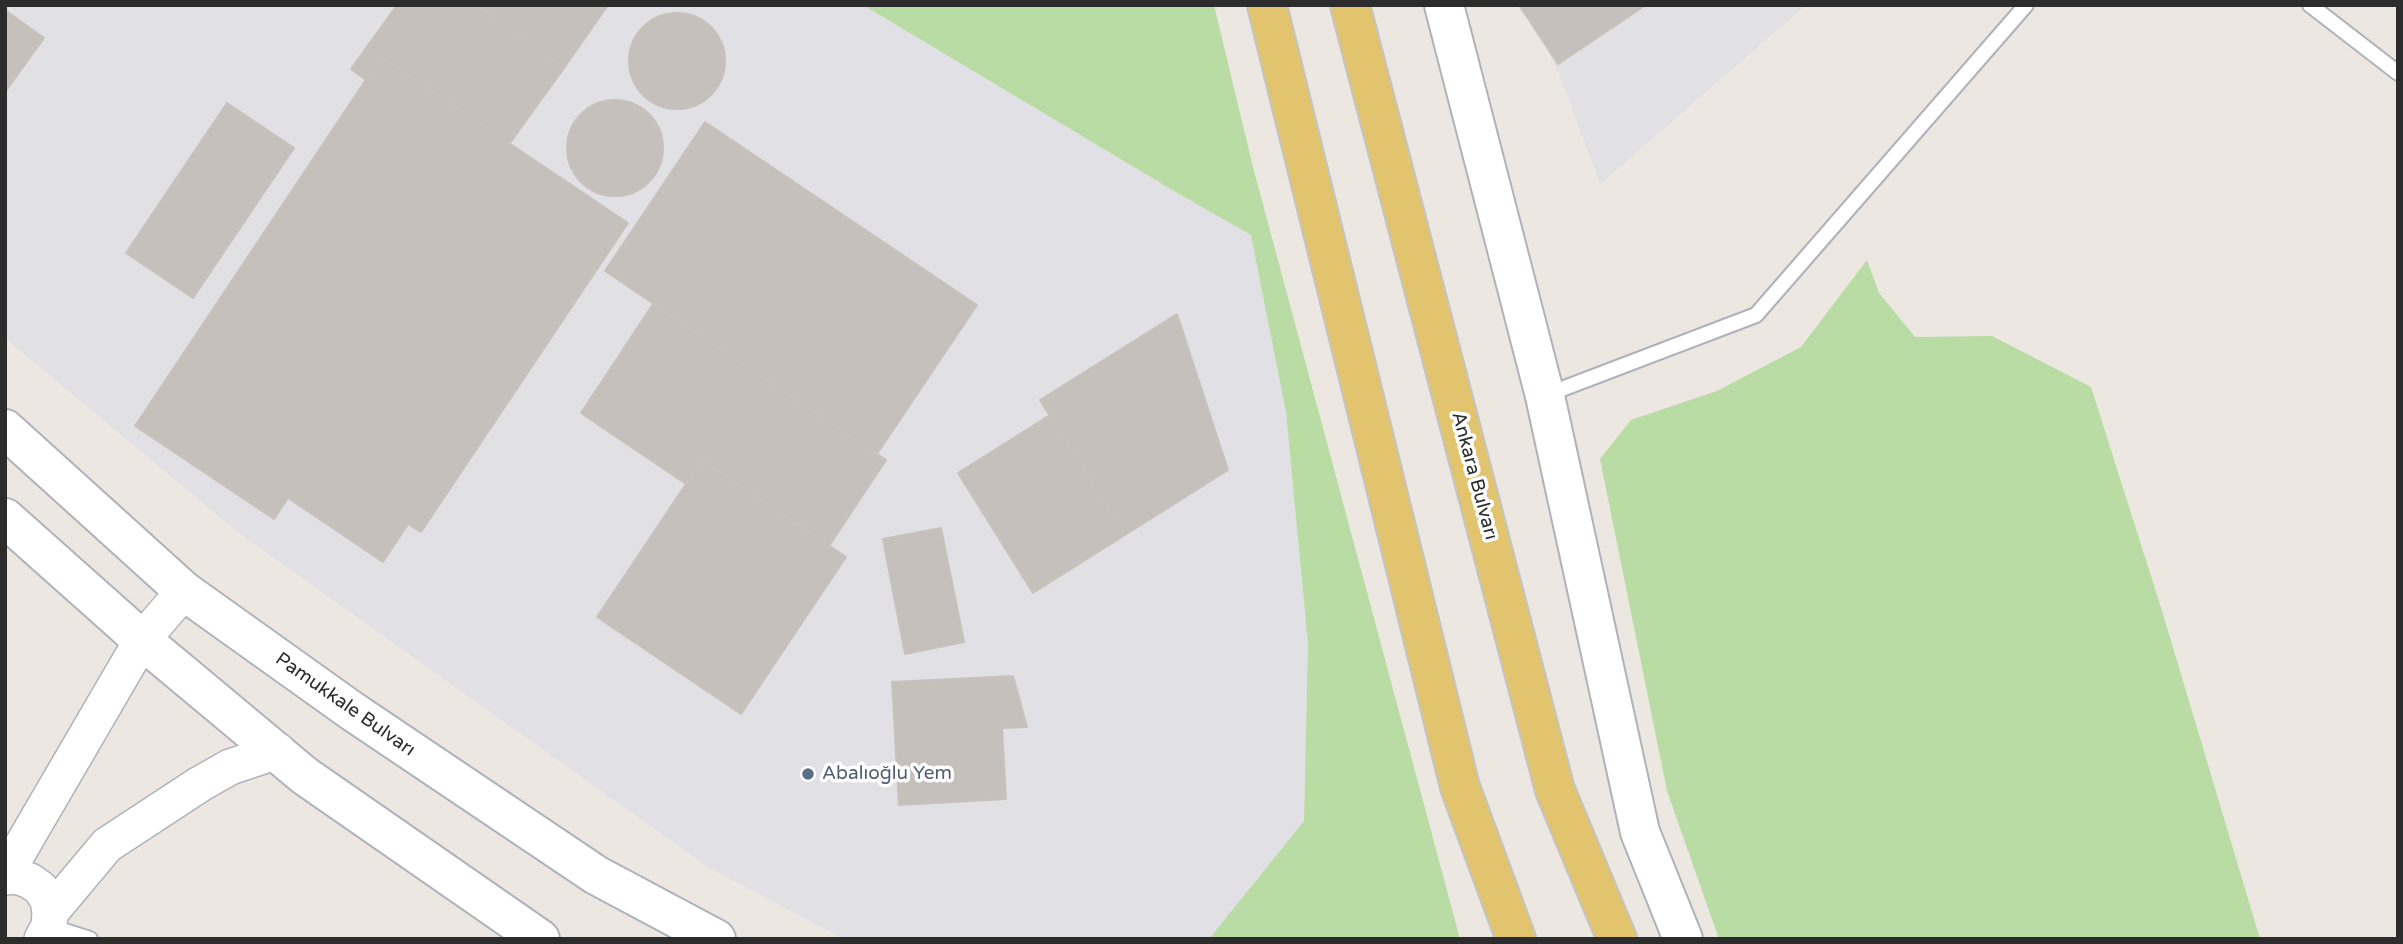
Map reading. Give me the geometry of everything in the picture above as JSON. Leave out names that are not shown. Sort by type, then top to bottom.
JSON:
[{"type":"main road","points":[[1267,5],[1460,787],[1516,939]]},
{"type":"main road","name":"Ankara Bulvarı","points":[[1350,5],[1555,790],[1617,939]]},
{"type":"main road","points":[[1444,5],[1545,396],[1640,832],[1683,939]]},
{"type":"main road","name":"Pamukkale Bulvarı","points":[[5,429],[184,591],[352,711],[596,875],[716,939]]},
{"type":"main road","points":[[5,518],[142,640],[305,776],[540,939]]},
{"type":"street","points":[[47,926],[48,900],[40,888],[30,880],[5,876],[142,640],[184,591]]},
{"type":"street","points":[[47,926],[107,845],[200,784],[230,768],[278,751]]},
{"type":"lane","points":[[1545,396],[1756,315],[2026,5]]},
{"type":"lane","points":[[2310,5],[2398,73]]},
{"type":"lane","points":[[47,926],[90,939]]},
{"type":"shaded area","points":[[5,5],[863,5],[1174,191],[1251,234],[1286,412],[1308,644],[1304,821],[1209,939],[844,939],[708,867],[239,533],[5,338]]},
{"type":"shaded area","points":[[1526,5],[1806,5],[1600,184],[1560,76]]},
{"type":"green space","points":[[863,5],[1214,5],[1253,167],[1460,939],[1209,939],[1304,821],[1308,644],[1286,412],[1251,235]]},
{"type":"green space","points":[[1867,260],[1879,293],[1915,337],[1992,336],[2091,387],[2163,614],[2260,939],[1719,939],[1667,791],[1600,459],[1631,420],[1717,391],[1801,347]]},
{"type":"building","points":[[397,5],[476,5],[564,68],[510,143],[381,57],[366,80],[351,69]]},
{"type":"building","points":[[476,5],[608,5],[564,68]]},
{"type":"building","points":[[1519,5],[1646,5],[1558,64]]},
{"type":"building","points":[[5,10],[44,38],[5,92]]},
{"type":"building","points":[[668,13],[686,13],[704,21],[717,34],[725,52],[722,80],[704,101],[686,109],[668,109],[650,101],[637,88],[629,70],[629,52],[637,34],[650,21]]},
{"type":"building","points":[[381,57],[628,223],[421,532],[408,524],[383,562],[288,498],[274,519],[135,426]]},
{"type":"building","points":[[606,100],[624,100],[642,108],[655,121],[663,139],[660,167],[642,188],[624,196],[606,196],[588,188],[575,175],[567,157],[567,139],[575,121],[588,108]]},
{"type":"building","points":[[227,103],[294,148],[193,298],[126,253]]},
{"type":"building","points":[[705,122],[977,305],[877,454],[605,271]]},
{"type":"building","points":[[653,304],[886,460],[829,546],[702,460],[686,484],[581,413]]},
{"type":"building","points":[[1177,314],[1228,470],[1125,535],[1040,400]]},
{"type":"building","points":[[1050,415],[1125,535],[1033,593],[958,473]]},
{"type":"building","points":[[702,460],[846,557],[741,714],[597,617]]},
{"type":"building","points":[[941,528],[964,642],[905,654],[883,539]]},
{"type":"building","points":[[1013,676],[1027,727],[1002,728],[1006,799],[899,805],[892,682]]},
{"type":"place","name":"Abalıoğlu Yem","points":[[808,774]]}]
